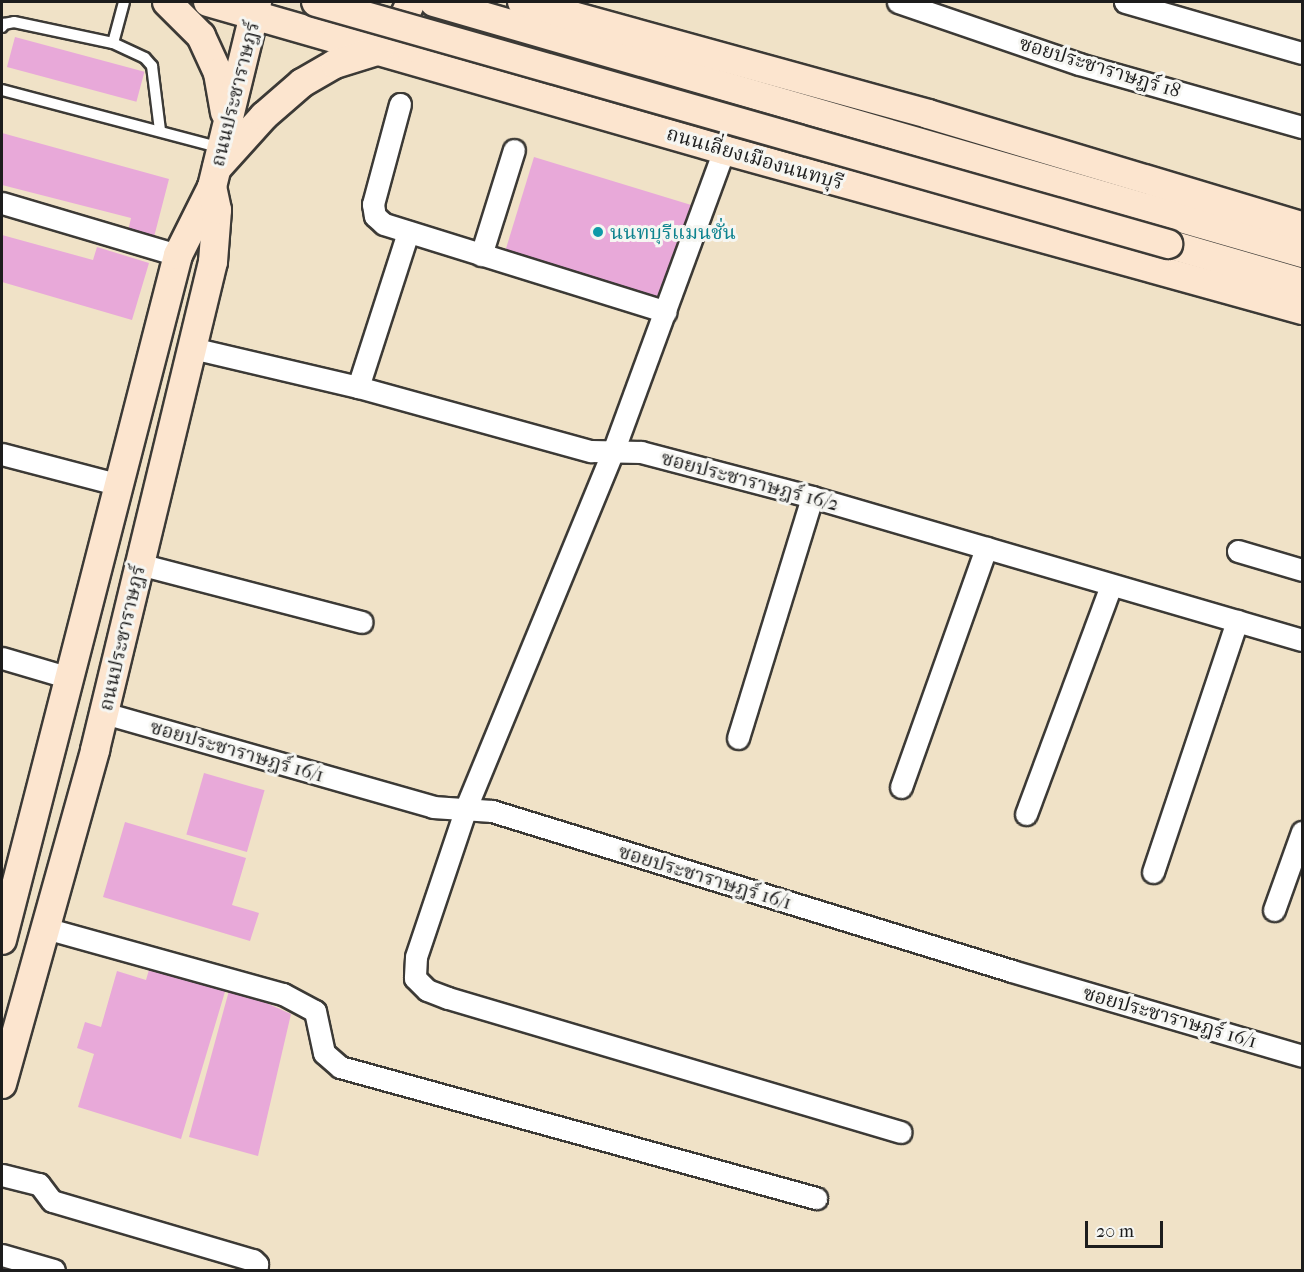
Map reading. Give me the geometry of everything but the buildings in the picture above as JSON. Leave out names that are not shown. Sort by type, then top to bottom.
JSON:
[{"type":"main road","points":[[166,2],[201,36],[218,73],[227,120]]},
{"type":"main road","name":"ถนนเลี่ยงเมืองนนทบุรี","points":[[208,2],[256,8],[380,50],[724,150],[1302,310]]},
{"type":"main road","name":"ถนนเลี่ยงเมืองนนทบุรี","points":[[316,2],[1302,283]]},
{"type":"main road","points":[[411,2],[403,19],[407,46],[430,64]]},
{"type":"main road","points":[[434,2],[1302,253]]},
{"type":"main road","points":[[522,2],[928,114],[1302,226]]},
{"type":"main road","name":"ถนนประชาราษฎร์","points":[[2,1084],[104,713],[213,262],[217,234],[217,168],[256,8]]},
{"type":"main road","points":[[217,168],[264,116],[302,83],[335,64],[380,50]]},
{"type":"main road","name":"ถนนประชาราษฎร์","points":[[2,940],[178,255],[217,168]]},
{"type":"street","name":"ซอยประชาราษฎร์ 18","points":[[898,2],[1079,64],[1302,128]]},
{"type":"street","points":[[1125,2],[1302,53]]},
{"type":"street","points":[[400,104],[373,204],[375,216],[384,224],[666,312]]},
{"type":"street","points":[[482,255],[514,150]]},
{"type":"street","points":[[724,150],[613,451],[466,808],[416,957],[414,978],[427,990],[901,1132]]},
{"type":"street","points":[[2,203],[178,255]]},
{"type":"street","points":[[358,387],[408,232]]},
{"type":"street","name":"ซอยประชาราษฎร์ 16/2","points":[[192,348],[358,387],[591,451],[641,452],[812,497],[1302,640]]},
{"type":"street","points":[[2,454],[120,485]]},
{"type":"street","points":[[738,738],[812,497]]},
{"type":"street","points":[[901,787],[986,548]]},
{"type":"street","points":[[1238,551],[1302,570]]},
{"type":"street","points":[[139,564],[362,622]]},
{"type":"street","points":[[1026,814],[1111,586]]},
{"type":"street","points":[[1154,872],[1237,621]]},
{"type":"street","points":[[2,658],[70,678]]},
{"type":"street","name":"ซอยประชาราษฎร์ 16/1","points":[[104,713],[433,807],[492,811],[1012,972],[1302,1056]]},
{"type":"street","points":[[1274,910],[1302,832]]},
{"type":"street","points":[[45,928],[283,994],[315,1011],[324,1053],[340,1067],[816,1198]]},
{"type":"street","points":[[2,1175],[39,1184],[52,1201],[253,1260],[257,1264],[256,1270]]},
{"type":"street","points":[[2,1255],[54,1270]]},
{"type":"lane","points":[[113,43],[124,2]]},
{"type":"lane","points":[[2,27],[4,24],[14,22],[113,43],[145,58],[152,66],[160,130]]},
{"type":"lane","points":[[2,90],[160,130],[217,168]]},
{"type":"place","name":"นนทบุรีแมนชั่น","points":[[598,232]]}]
